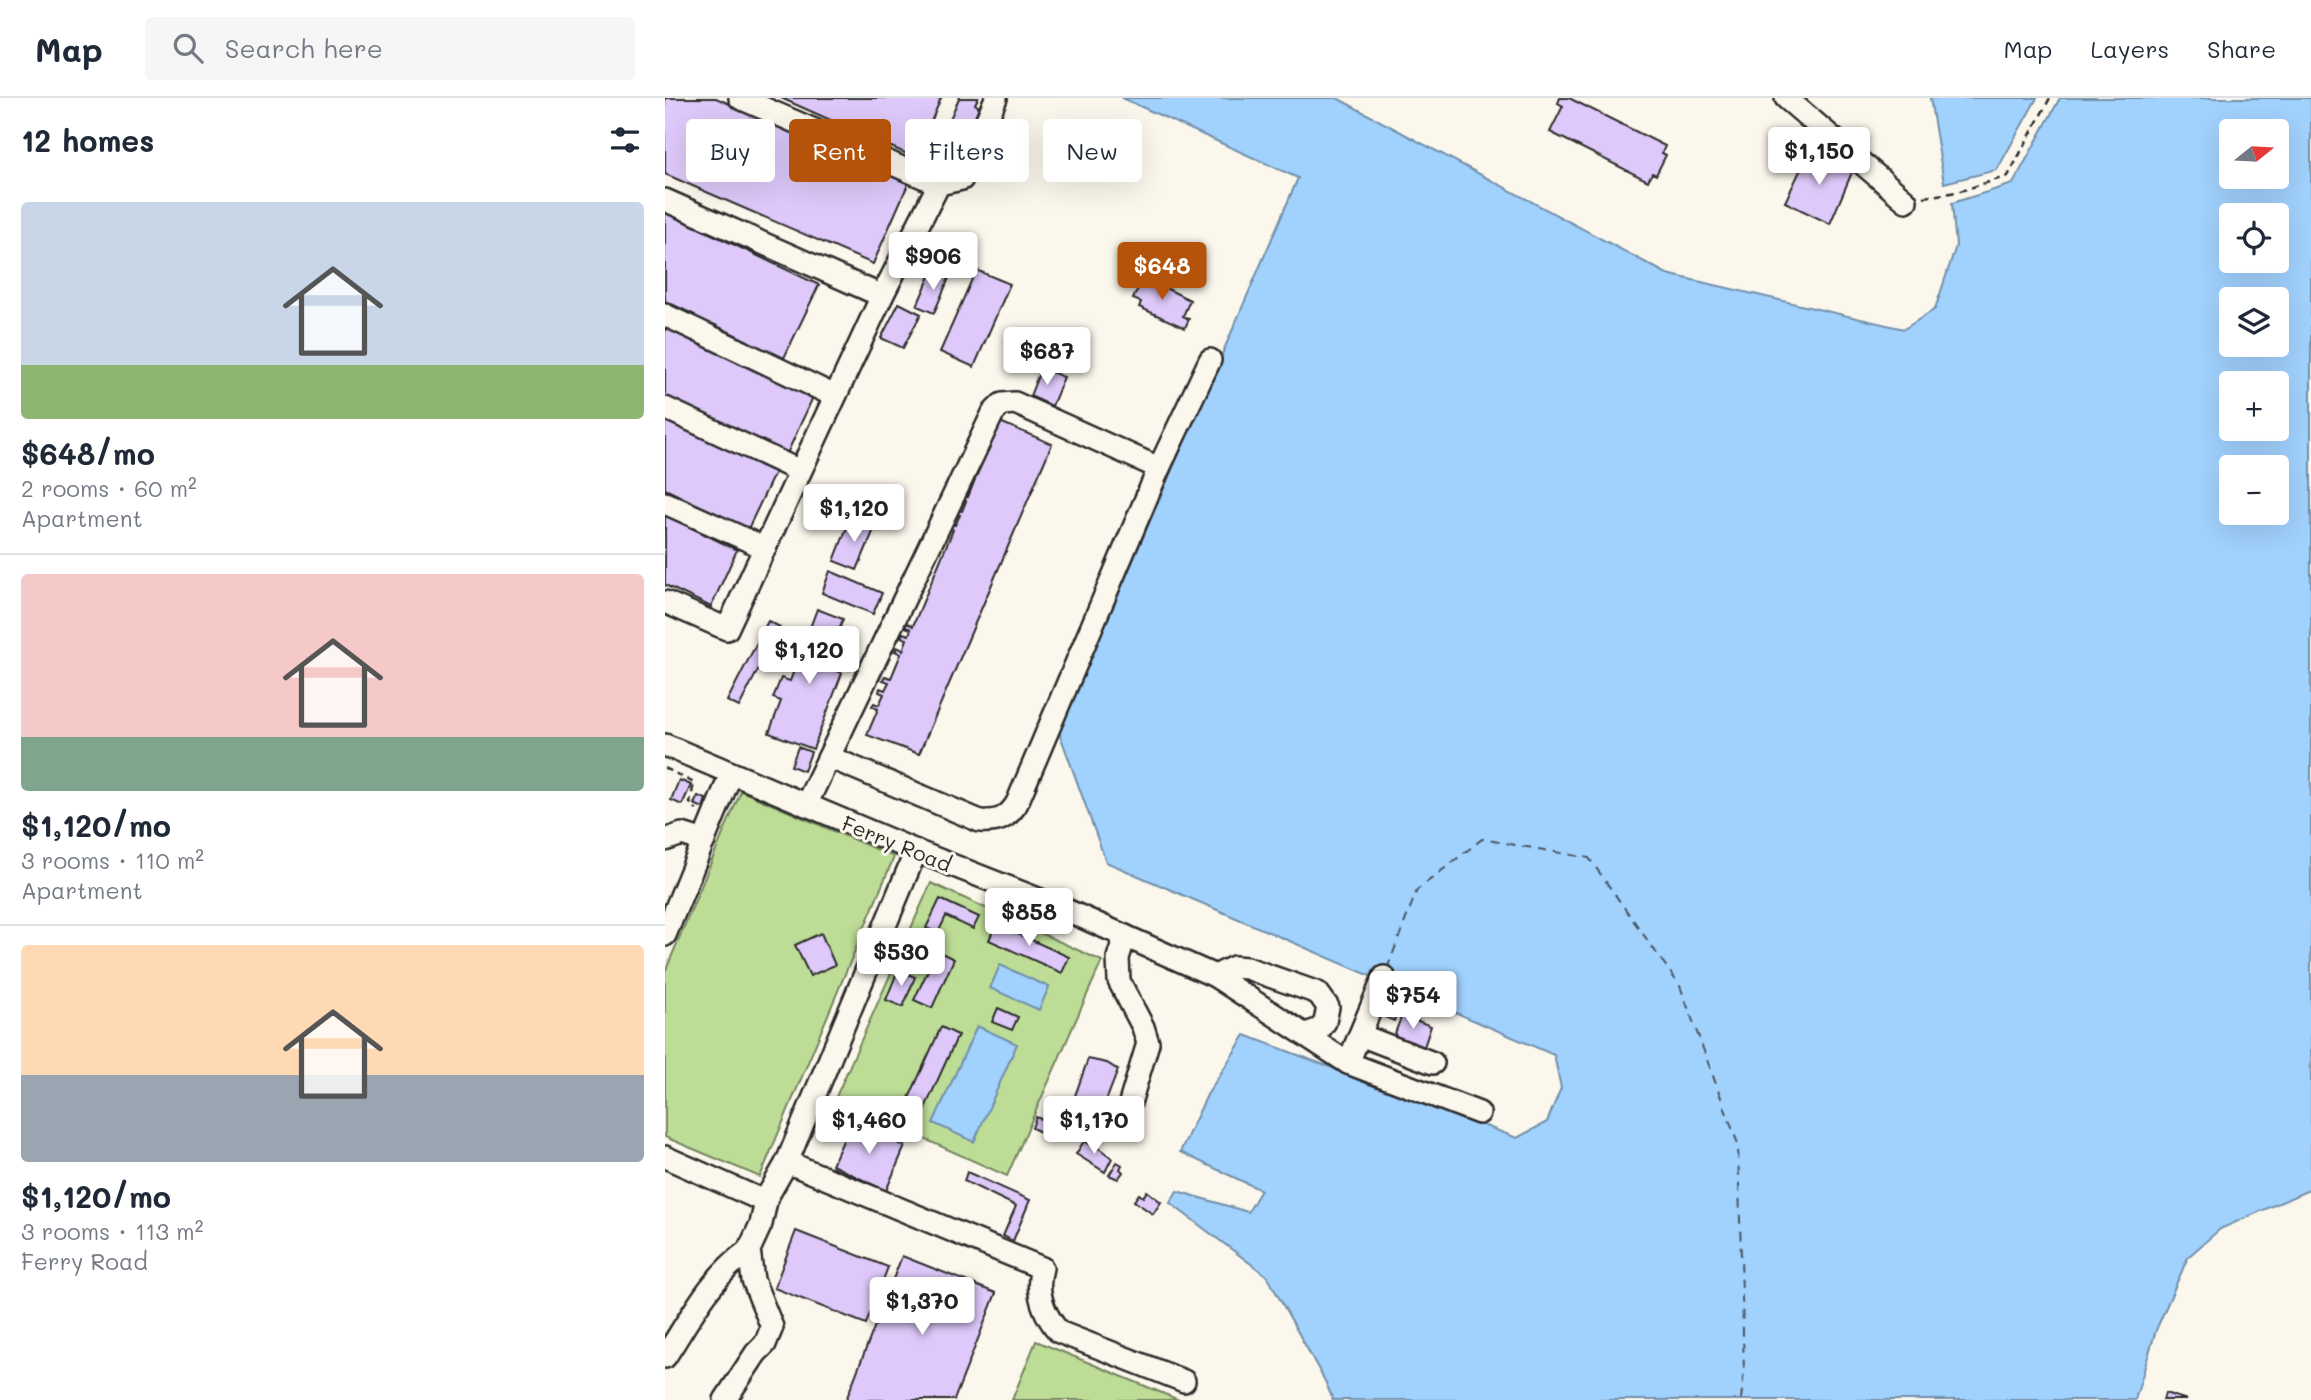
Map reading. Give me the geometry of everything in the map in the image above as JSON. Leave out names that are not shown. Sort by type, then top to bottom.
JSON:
[{"type":"street","points":[[740,98],[939,184],[963,179],[996,98]]},
{"type":"street","points":[[1786,98],[1906,201]]},
{"type":"street","points":[[665,602],[727,629],[882,296],[939,184]]},
{"type":"street","points":[[665,200],[882,296]]},
{"type":"street","points":[[665,315],[835,396]]},
{"type":"street","points":[[829,757],[980,821],[995,822],[1009,816],[1017,803],[1159,468],[1210,360]]},
{"type":"street","points":[[806,805],[993,413],[1002,404],[1015,403],[1159,468]]},
{"type":"street","points":[[665,408],[800,471]]},
{"type":"street","points":[[665,503],[765,548]]},
{"type":"street","name":"Ferry Road","points":[[665,745],[916,851],[1066,909],[1215,976],[1348,1063],[1479,1113]]},
{"type":"street","points":[[665,935],[731,774]]},
{"type":"street","points":[[665,840],[682,834],[704,841]]},
{"type":"street","points":[[665,1357],[707,1292],[732,1262],[749,1250],[761,1224],[767,1198],[786,1161],[916,851]]},
{"type":"street","points":[[1124,1123],[1148,1044],[1143,1027],[1119,981],[1118,958],[1125,936]]},
{"type":"street","points":[[1215,976],[1234,967],[1247,968],[1318,993],[1328,1007],[1327,1014],[1320,1029],[1306,1034]]},
{"type":"street","points":[[1348,1063],[1384,976]]},
{"type":"street","points":[[1360,1035],[1433,1063]]},
{"type":"street","points":[[665,1157],[757,1198],[767,1198]]},
{"type":"street","points":[[786,1161],[1042,1268],[1038,1282],[1042,1303],[1059,1332],[1184,1381]]},
{"type":"street","points":[[725,1400],[755,1353],[770,1336],[772,1327],[753,1280],[749,1250]]},
{"type":"path","points":[[1906,201],[1957,192],[2008,176],[2050,98]]},
{"type":"path","points":[[665,768],[694,783],[690,803],[698,811],[714,817]]},
{"type":"green space","points":[[741,791],[894,857],[760,1177],[665,1137],[665,972]]},
{"type":"green space","points":[[931,883],[1102,961],[1007,1176],[835,1099]]},
{"type":"green space","points":[[1036,1341],[1179,1400],[1012,1400]]},
{"type":"water","points":[[1122,98],[1337,98],[1667,274],[1904,329],[1935,309],[1956,246],[1952,203],[2013,184],[2060,98],[2311,98],[2311,1189],[2220,1229],[2188,1257],[2156,1330],[2135,1400],[1333,1400],[1267,1276],[1170,1203],[1177,1191],[1248,1212],[1261,1190],[1180,1152],[1207,1095],[1245,1035],[1517,1138],[1547,1122],[1561,1088],[1554,1055],[1106,862],[1059,732],[1298,178]]},
{"type":"water","points":[[1930,98],[2037,98],[1997,170],[1944,183]]},
{"type":"water","points":[[1000,965],[1049,987],[1039,1010],[990,988]]},
{"type":"water","points":[[977,1026],[1017,1044],[974,1142],[933,1123]]},
{"type":"building","points":[[665,98],[716,98],[764,119],[686,119],[686,182],[775,182],[775,124],[789,130],[789,182],[891,182],[891,174],[909,182],[873,264],[665,174]]},
{"type":"building","points":[[781,98],[941,98],[932,119],[905,119],[905,153],[891,147],[891,119],[828,119]]},
{"type":"building","points":[[959,98],[978,98],[975,104],[979,107],[974,119],[950,119]]},
{"type":"building","points":[[1560,98],[1569,98],[1665,146],[1662,153],[1666,155],[1656,175],[1652,173],[1648,181],[1550,132],[1563,106],[1558,103]]},
{"type":"building","points":[[1810,150],[1853,170],[1830,224],[1785,202]]},
{"type":"building","points":[[665,212],[819,285],[784,358],[766,349],[764,353],[747,344],[748,341],[713,324],[711,327],[694,318],[695,315],[665,301]]},
{"type":"building","points":[[976,270],[1010,284],[974,367],[940,352]]},
{"type":"building","points":[[932,271],[949,278],[934,313],[917,306]]},
{"type":"building","points":[[1143,277],[1190,300],[1183,316],[1189,319],[1185,328],[1139,307],[1141,302],[1133,299]]},
{"type":"building","points":[[899,303],[921,314],[903,348],[881,338]]},
{"type":"building","points":[[665,326],[813,397],[786,456],[665,399]]},
{"type":"building","points":[[1023,335],[1043,344],[1033,367],[1013,359]]},
{"type":"building","points":[[1041,368],[1064,377],[1052,406],[1030,396]]},
{"type":"building","points":[[665,417],[776,470],[748,529],[665,489]]},
{"type":"building","points":[[1000,422],[1052,444],[919,754],[867,735],[878,709],[872,706],[874,703],[879,705],[884,694],[879,692],[880,688],[885,690],[889,682],[883,680],[885,676],[891,678],[901,654],[895,651],[897,647],[903,650],[907,639],[901,637],[903,633],[909,635],[911,629],[905,627],[907,623],[913,626],[953,530],[948,527],[950,523],[955,525],[960,515],[954,513],[956,509],[962,511],[966,501],[961,499],[962,494],[968,497],[978,472],[973,470],[975,465],[980,468],[984,458],[979,455],[980,450],[986,453]]},
{"type":"building","points":[[665,515],[737,550],[711,607],[665,585]]},
{"type":"building","points":[[851,517],[875,527],[857,570],[834,561]]},
{"type":"building","points":[[830,571],[882,593],[873,614],[822,593]]},
{"type":"building","points":[[817,609],[843,619],[825,666],[842,673],[813,749],[769,733],[781,701],[773,698],[781,678],[790,681]]},
{"type":"building","points":[[768,621],[780,627],[739,707],[727,701]]},
{"type":"building","points":[[798,747],[811,752],[804,771],[791,766]]},
{"type":"building","points":[[679,780],[691,785],[682,805],[671,800]]},
{"type":"building","points":[[698,796],[706,799],[703,808],[694,804]]},
{"type":"building","points":[[940,899],[979,917],[973,929],[946,916],[938,933],[926,928]]},
{"type":"building","points":[[996,924],[1069,957],[1062,973],[989,940]]},
{"type":"building","points":[[821,933],[835,965],[810,976],[795,945]]},
{"type":"building","points":[[937,951],[954,959],[932,1008],[914,1000]]},
{"type":"building","points":[[898,970],[915,977],[903,1007],[886,1000]]},
{"type":"building","points":[[1385,1000],[1399,1006],[1394,1021],[1380,1015]]},
{"type":"building","points":[[998,1008],[1018,1017],[1012,1030],[992,1022]]},
{"type":"building","points":[[1402,1015],[1431,1026],[1424,1047],[1394,1036]]},
{"type":"building","points":[[941,1027],[958,1035],[917,1126],[900,1118]]},
{"type":"building","points":[[1088,1059],[1107,1063],[1118,1070],[1104,1106],[1092,1100],[1078,1136],[1063,1130]]},
{"type":"building","points":[[1036,1117],[1051,1123],[1047,1135],[1032,1128]]},
{"type":"building","points":[[851,1123],[905,1146],[886,1191],[832,1165]]},
{"type":"building","points":[[1084,1141],[1112,1158],[1105,1172],[1076,1154]]},
{"type":"building","points":[[1117,1162],[1122,1165],[1120,1169],[1123,1172],[1118,1179],[1109,1175]]},
{"type":"building","points":[[967,1172],[1030,1200],[1013,1241],[1003,1236],[1016,1206],[964,1181]]},
{"type":"building","points":[[1147,1191],[1161,1202],[1153,1214],[1134,1201],[1139,1194],[1143,1197]]},
{"type":"building","points":[[796,1231],[888,1267],[866,1324],[774,1288]]},
{"type":"building","points":[[902,1256],[996,1293],[954,1400],[846,1400]]},
{"type":"building","points":[[2165,1393],[2187,1400],[2163,1400]]},
{"type":"ferry route","points":[[1387,969],[1417,890],[1482,839],[1589,858],[1680,986],[1738,1144],[1744,1372],[1741,1400]]}]
